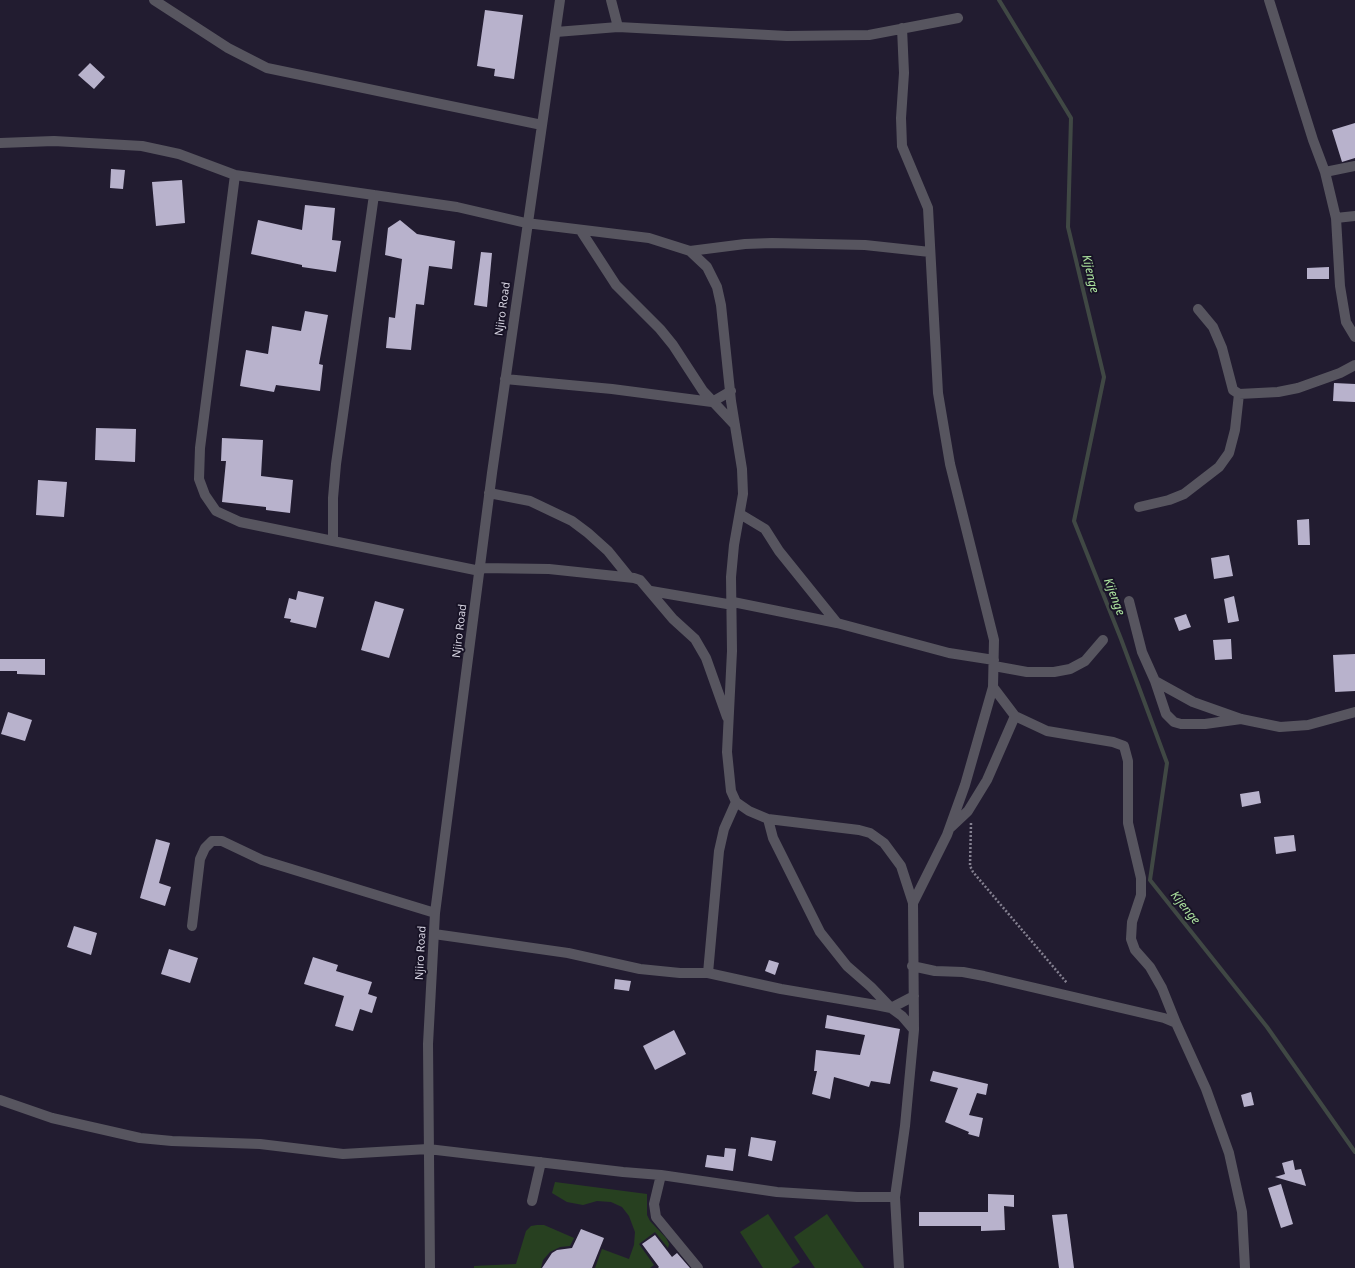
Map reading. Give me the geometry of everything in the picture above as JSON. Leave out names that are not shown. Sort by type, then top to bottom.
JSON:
[{"type":"street","points":[[154,0],[228,48],[267,68],[542,125]]},
{"type":"street","name":"Njiro Road","points":[[430,1268],[428,1044],[435,913],[489,493],[526,223],[560,0]]},
{"type":"street","points":[[612,0],[618,28]]},
{"type":"street","points":[[1269,0],[1313,140],[1325,172],[1336,218],[1340,286],[1346,322],[1355,337]]},
{"type":"street","points":[[556,32],[618,28],[787,36],[869,35],[958,18]]},
{"type":"street","points":[[902,28],[904,73],[901,118],[902,146],[928,208],[938,393],[950,464],[994,640],[993,687],[965,785],[948,830],[913,903]]},
{"type":"street","points":[[0,143],[54,142],[142,146],[179,154],[235,175],[457,207],[526,223],[581,231],[649,238],[690,250],[745,244],[772,243],[865,245],[930,252]]},
{"type":"street","points":[[1325,172],[1355,166]]},
{"type":"street","points":[[235,175],[200,448],[198,479],[205,495],[216,511],[240,522],[480,570],[549,569],[640,580],[651,591],[673,619],[695,638],[706,658],[728,722]]},
{"type":"street","points":[[333,541],[333,498],[336,464],[374,195]]},
{"type":"street","points":[[1336,218],[1355,216]]},
{"type":"street","points":[[581,231],[616,285],[660,329],[712,402],[735,425]]},
{"type":"street","points":[[690,250],[707,268],[717,287],[725,326],[735,425],[742,468],[743,494],[734,545],[731,577],[733,603],[727,752],[728,777],[731,791],[736,802],[749,811],[768,818],[859,830],[870,833],[884,843],[901,866],[913,903],[912,966],[914,1030],[905,1126],[895,1197],[899,1268]]},
{"type":"street","points":[[1198,309],[1213,327],[1222,348],[1233,390],[1239,394],[1278,392],[1298,388],[1355,366]]},
{"type":"street","points":[[505,380],[612,389],[712,402],[731,391]]},
{"type":"street","points":[[1139,507],[1169,500],[1184,494],[1219,467],[1229,453],[1236,430],[1239,394]]},
{"type":"street","points":[[489,493],[530,501],[572,521],[588,532],[608,552],[629,578]]},
{"type":"street","points":[[740,514],[765,530],[784,558],[837,623]]},
{"type":"street","points":[[651,591],[733,603],[837,623],[1027,672],[1054,672],[1070,669],[1085,661],[1103,640]]},
{"type":"street","points":[[1129,601],[1142,652],[1155,681],[1166,714],[1174,722],[1181,724],[1205,724],[1241,719]]},
{"type":"street","points":[[1155,681],[1193,702],[1241,719],[1269,726],[1292,728],[1355,712]]},
{"type":"street","points":[[993,687],[1016,716],[1047,731],[1113,742],[1124,746],[1128,761],[1128,823],[1141,878],[1141,895],[1132,922],[1131,939],[1135,950],[1150,967],[1162,988],[1206,1089],[1230,1153],[1242,1212],[1245,1268]]},
{"type":"street","points":[[948,830],[968,811],[987,780],[1016,716]]},
{"type":"street","points":[[708,973],[719,851],[724,828],[736,802]]},
{"type":"street","points":[[768,818],[773,838],[820,932],[847,966],[872,987],[914,1030]]},
{"type":"street","points":[[192,926],[200,859],[205,848],[212,841],[222,841],[262,860],[435,913]]},
{"type":"street","points":[[434,934],[568,953],[640,969],[680,973],[708,973],[781,989],[891,1008],[914,996]]},
{"type":"street","points":[[912,966],[936,971],[963,972],[1164,1018],[1176,1023]]},
{"type":"street","points":[[0,1100],[52,1118],[140,1138],[172,1141],[260,1144],[343,1154],[428,1149],[623,1172],[661,1175],[777,1192],[857,1197],[895,1197]]},
{"type":"street","points":[[532,1201],[542,1162]]},
{"type":"street","points":[[661,1175],[654,1204],[656,1217],[698,1268]]},
{"type":"path","points":[[968,811],[971,823],[970,866],[973,872],[1079,998]]},
{"type":"green space","points":[[555,1182],[647,1194],[647,1215],[650,1221],[666,1238],[669,1244],[668,1248],[655,1232],[639,1244],[654,1265],[650,1268],[595,1268],[602,1249],[629,1259],[634,1245],[635,1232],[629,1216],[622,1207],[611,1202],[597,1201],[583,1205],[567,1202],[552,1193]]},
{"type":"green space","points":[[768,1214],[800,1262],[791,1268],[763,1268],[740,1232]]},
{"type":"green space","points":[[827,1214],[864,1268],[815,1268],[794,1237]]},
{"type":"green space","points":[[544,1225],[574,1238],[570,1246],[560,1247],[550,1252],[543,1260],[541,1268],[474,1268],[474,1266],[516,1264],[526,1231],[531,1226]]},
{"type":"building","points":[[485,10],[523,15],[514,79],[494,76],[495,69],[477,66]]},
{"type":"building","points":[[90,63],[105,77],[94,89],[78,75]]},
{"type":"building","points":[[1355,123],[1355,158],[1342,162],[1332,130]]},
{"type":"building","points":[[111,169],[125,170],[123,189],[110,188]]},
{"type":"building","points":[[182,180],[185,223],[156,226],[152,182]]},
{"type":"building","points":[[305,205],[335,208],[332,240],[341,241],[336,272],[302,267],[302,265],[251,254],[258,220],[302,230]]},
{"type":"building","points":[[400,220],[417,234],[455,241],[452,269],[429,266],[424,305],[416,304],[411,350],[386,348],[389,317],[395,318],[402,259],[385,255],[388,228]]},
{"type":"building","points":[[481,252],[492,253],[487,307],[474,305]]},
{"type":"building","points":[[1329,267],[1329,279],[1307,279],[1307,268]]},
{"type":"building","points":[[305,311],[328,315],[319,364],[323,365],[320,391],[276,385],[274,392],[240,386],[246,350],[268,354],[272,326],[301,331]]},
{"type":"building","points":[[1334,383],[1355,384],[1355,402],[1333,401]]},
{"type":"building","points":[[96,428],[136,429],[135,462],[95,460]]},
{"type":"building","points":[[222,438],[263,440],[261,476],[293,480],[290,513],[266,510],[266,507],[222,502],[226,461],[221,461]]},
{"type":"building","points":[[38,480],[67,482],[64,517],[36,515]]},
{"type":"building","points":[[1309,519],[1310,545],[1298,545],[1297,520]]},
{"type":"building","points":[[1229,555],[1233,576],[1214,579],[1211,558]]},
{"type":"building","points":[[298,591],[324,597],[316,628],[290,622],[291,619],[284,618],[289,598],[296,600]]},
{"type":"building","points":[[1234,596],[1239,621],[1228,623],[1224,599]]},
{"type":"building","points":[[375,601],[404,609],[389,658],[361,650]]},
{"type":"building","points":[[1186,614],[1191,627],[1179,631],[1174,618]]},
{"type":"building","points":[[1231,639],[1232,659],[1215,660],[1213,640]]},
{"type":"building","points":[[1355,654],[1355,691],[1335,692],[1333,655]]},
{"type":"building","points":[[0,659],[45,659],[45,675],[17,674],[17,671],[0,671]]},
{"type":"building","points":[[8,712],[32,720],[25,741],[1,734]]},
{"type":"building","points":[[1259,791],[1261,803],[1242,807],[1240,794]]},
{"type":"building","points":[[1294,835],[1296,851],[1276,854],[1274,837]]},
{"type":"building","points":[[156,839],[170,843],[159,883],[171,887],[165,906],[140,898]]},
{"type":"building","points":[[74,926],[97,933],[91,955],[67,947]]},
{"type":"building","points":[[169,949],[198,958],[190,983],[161,974]]},
{"type":"building","points":[[313,957],[338,965],[336,971],[372,982],[368,994],[377,997],[372,1013],[360,1009],[353,1031],[335,1026],[344,996],[304,984]]},
{"type":"building","points":[[769,960],[779,963],[775,975],[765,971]]},
{"type":"building","points":[[615,979],[631,981],[629,991],[614,989]]},
{"type":"building","points":[[827,1015],[900,1029],[890,1084],[871,1081],[869,1087],[834,1077],[830,1099],[812,1094],[817,1071],[814,1071],[816,1050],[860,1055],[865,1035],[825,1028]]},
{"type":"building","points":[[674,1030],[686,1054],[655,1070],[643,1046]]},
{"type":"building","points":[[933,1071],[988,1084],[986,1095],[977,1093],[969,1115],[983,1118],[979,1137],[968,1134],[969,1132],[945,1122],[958,1088],[930,1081]]},
{"type":"building","points":[[1251,1092],[1254,1105],[1244,1107],[1241,1095]]},
{"type":"building","points":[[751,1137],[776,1141],[772,1161],[748,1156]]},
{"type":"building","points":[[725,1148],[736,1149],[733,1171],[705,1167],[707,1155],[724,1157]]},
{"type":"building","points":[[1293,1160],[1295,1170],[1301,1169],[1306,1186],[1275,1177],[1285,1174],[1282,1163]]},
{"type":"building","points":[[1281,1184],[1293,1224],[1281,1228],[1268,1188]]},
{"type":"building","points":[[988,1194],[1014,1195],[1014,1207],[1004,1206],[1005,1230],[981,1231],[981,1226],[919,1226],[919,1212],[988,1212]]},
{"type":"building","points":[[1067,1214],[1074,1268],[1059,1268],[1052,1215]]},
{"type":"building","points":[[581,1229],[604,1238],[592,1268],[542,1268],[552,1253],[557,1250],[572,1248]]},
{"type":"building","points":[[655,1235],[672,1257],[677,1253],[690,1268],[658,1268],[659,1267],[642,1244]]},
{"type":"waterway","name":"Kijenge","points":[[999,0],[1071,118],[1068,227],[1104,377],[1074,521],[1121,639],[1167,763],[1150,880],[1267,1027],[1355,1152]]}]
